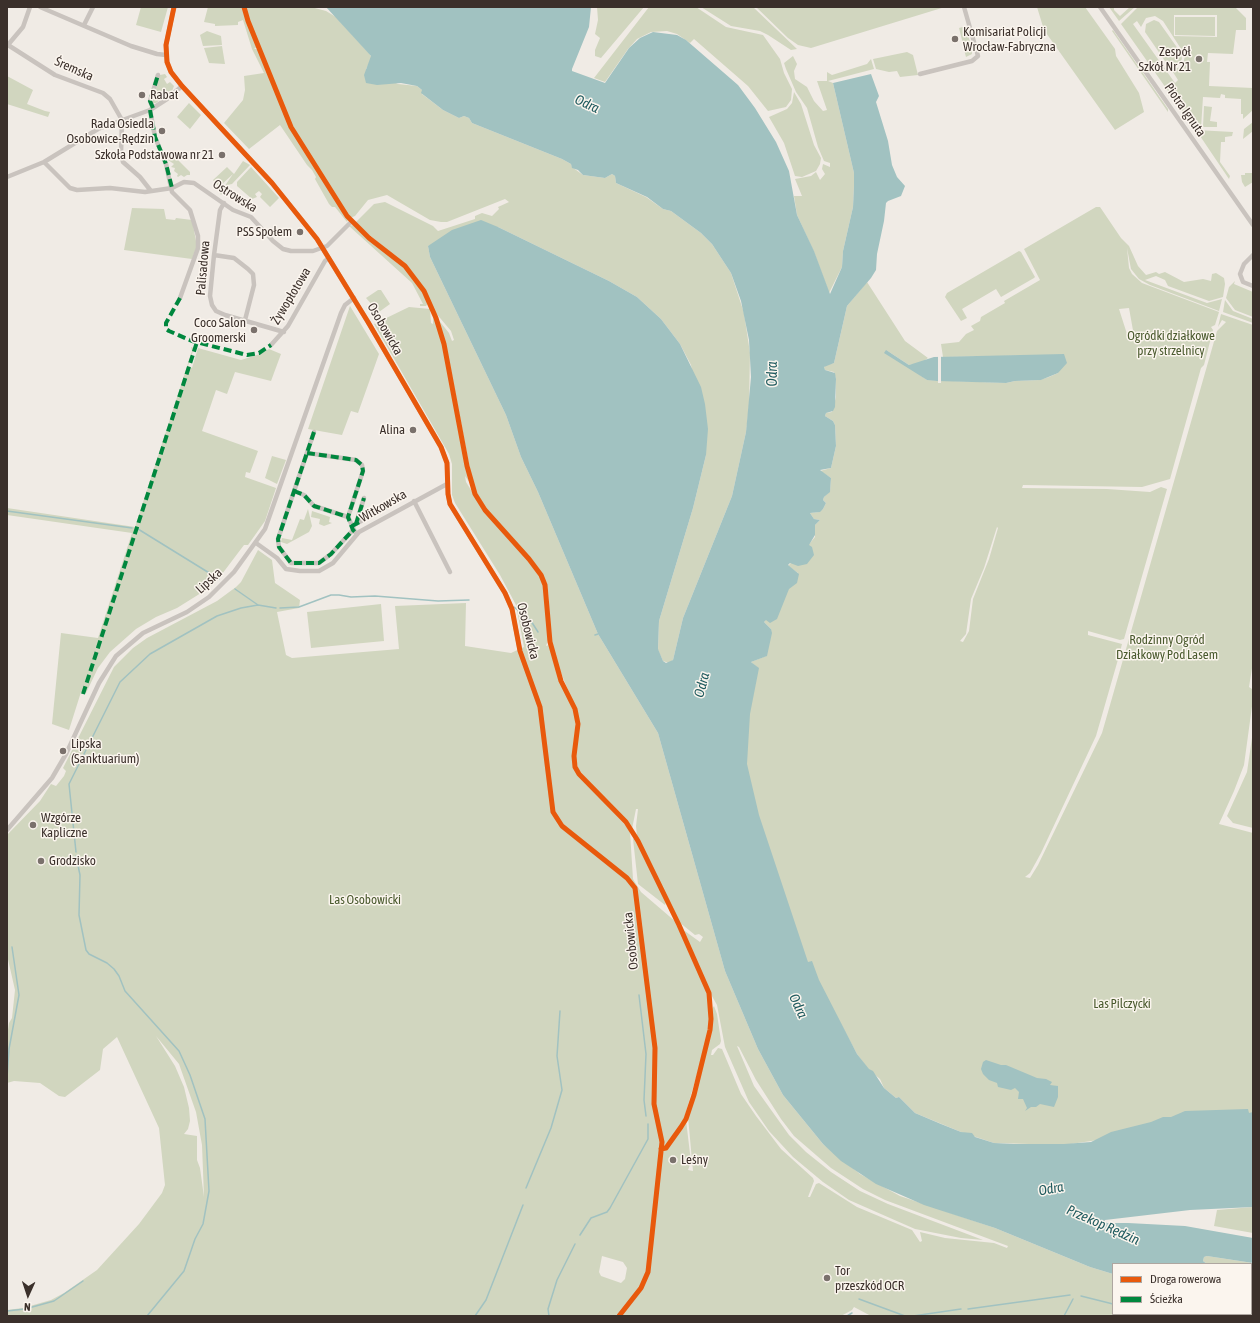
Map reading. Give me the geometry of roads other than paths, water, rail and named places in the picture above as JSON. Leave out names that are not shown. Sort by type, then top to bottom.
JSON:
[{"type":"street","points":[[7,46],[23,27],[30,7]]},
{"type":"street","points":[[40,7],[139,49],[166,55]]},
{"type":"street","points":[[84,25],[93,7]]},
{"type":"street","name":"Osobowicka","points":[[174,7],[167,37],[166,55],[171,72],[279,192],[322,248],[354,298],[441,447],[447,463],[447,484],[450,504],[505,593],[512,609],[520,651],[540,706],[553,812],[562,826],[628,878],[633,884],[637,896],[655,1052],[654,1104],[662,1142],[648,1272],[641,1288],[619,1316]]},
{"type":"street","points":[[920,74],[972,61],[978,56],[964,7]]},
{"type":"street","name":"Piotra Ignuta","points":[[1100,7],[1253,225]]},
{"type":"street","name":"Śremska","points":[[7,46],[55,75],[106,95],[119,112],[122,120]]},
{"type":"street","points":[[158,74],[150,101],[155,136],[166,164],[174,195],[190,210],[198,236],[198,248],[180,298]]},
{"type":"street","points":[[7,177],[44,162],[92,132],[151,109],[167,99],[182,86]]},
{"type":"street","points":[[122,120],[121,153],[123,162],[140,177],[151,191]]},
{"type":"street","name":"Ostrowska","points":[[44,162],[51,171],[75,190],[110,188],[139,192],[172,188],[184,182],[194,183],[233,210],[251,217],[274,242],[283,249],[298,252],[314,251],[322,248]]},
{"type":"street","name":"Palisadowa","points":[[224,203],[220,210],[214,255],[210,296],[212,305],[220,313],[284,332]]},
{"type":"street","points":[[322,248],[329,244],[351,222]]},
{"type":"street","points":[[1253,254],[1244,264],[1240,274],[1243,282],[1253,286]]},
{"type":"street","points":[[214,255],[236,260],[248,268],[254,276],[254,285],[244,320]]},
{"type":"street","name":"Żywopłotowa","points":[[271,345],[284,332],[325,261],[329,258]]},
{"type":"street","name":"Lipska","points":[[7,830],[56,772],[98,683],[116,656],[144,633],[187,612],[209,597],[234,572],[265,530],[340,313],[345,305],[354,298]]},
{"type":"street","points":[[314,432],[278,542],[280,550],[291,563],[319,563],[324,561],[355,529],[390,505]]},
{"type":"street","points":[[307,453],[356,460],[362,465],[363,471],[348,517]]},
{"type":"street","name":"Witkowska","points":[[256,543],[277,558],[286,568],[295,571],[316,572],[323,570],[333,563],[355,529],[447,484]]},
{"type":"street","points":[[294,491],[304,494],[314,506],[348,517],[355,529]]},
{"type":"street","points":[[355,529],[364,498]]},
{"type":"street","points":[[414,501],[450,572]]},
{"type":"water","points":[[326,7],[591,7],[589,27],[572,71],[605,83],[629,48],[640,38],[653,32],[677,35],[686,40],[738,85],[755,108],[776,142],[789,171],[797,215],[814,251],[830,294],[842,267],[843,251],[853,207],[854,186],[854,173],[833,83],[871,74],[879,96],[876,102],[888,141],[892,165],[897,177],[905,186],[901,196],[886,203],[877,254],[876,270],[847,306],[834,363],[824,367],[825,370],[835,373],[836,379],[835,407],[833,411],[826,413],[825,416],[833,421],[835,425],[836,446],[831,468],[820,470],[831,478],[830,492],[824,497],[823,500],[826,503],[820,512],[810,513],[814,519],[820,520],[815,525],[815,535],[809,545],[812,547],[814,555],[807,564],[798,566],[790,563],[788,565],[799,574],[797,583],[789,589],[777,619],[770,623],[766,620],[764,622],[771,629],[772,633],[767,656],[751,662],[759,668],[750,714],[747,764],[759,815],[808,962],[812,961],[819,980],[857,1054],[869,1069],[873,1071],[884,1088],[896,1098],[899,1097],[915,1113],[961,1132],[972,1133],[975,1137],[994,1143],[1064,1144],[1091,1142],[1111,1132],[1151,1122],[1163,1117],[1171,1117],[1185,1111],[1248,1109],[1249,1113],[1253,1112],[1253,1207],[1190,1210],[1105,1220],[1105,1222],[1185,1226],[1253,1238],[1253,1263],[1207,1256],[1204,1257],[1203,1261],[1206,1263],[1112,1263],[1112,1274],[1090,1267],[995,1228],[924,1205],[876,1184],[841,1161],[823,1144],[783,1095],[758,1049],[725,971],[658,733],[598,634],[538,492],[521,457],[506,415],[430,257],[428,246],[452,230],[481,220],[609,281],[637,297],[661,319],[680,344],[701,387],[708,429],[706,455],[693,508],[659,621],[658,649],[663,661],[666,663],[673,660],[683,618],[732,496],[746,432],[751,377],[749,340],[741,301],[731,273],[712,244],[701,233],[671,211],[663,209],[647,197],[616,183],[615,176],[612,174],[605,178],[583,175],[578,170],[572,168],[571,164],[562,159],[472,123],[469,118],[464,116],[459,118],[443,110],[421,93],[422,90],[417,86],[401,83],[377,85],[366,83],[364,75],[371,56]]},
{"type":"water","points":[[886,350],[909,365],[934,357],[1064,354],[1067,363],[1058,373],[1041,380],[1015,381],[1006,383],[937,381],[927,380],[884,353]]},
{"type":"water","points":[[986,1060],[1001,1065],[1006,1065],[1037,1078],[1046,1079],[1052,1082],[1050,1085],[1058,1086],[1058,1097],[1054,1107],[1040,1104],[1025,1111],[1027,1108],[1023,1099],[1018,1099],[1019,1092],[1015,1088],[1011,1090],[998,1087],[997,1083],[989,1080],[983,1074],[981,1069],[983,1062]]},
{"type":"water","points":[[1252,1274],[1253,1275],[1252,1306]]},
{"type":"waterway","points":[[7,511],[132,528]]},
{"type":"waterway","points":[[138,529],[219,579]]},
{"type":"waterway","points":[[235,589],[258,605]]},
{"type":"waterway","points":[[280,608],[299,607],[331,595],[351,597],[375,596],[438,601],[469,600]]},
{"type":"waterway","points":[[76,852],[69,784],[120,682],[150,654],[217,616],[241,608],[258,605],[276,608]]},
{"type":"waterway","points":[[514,607],[531,621],[538,632]]},
{"type":"waterway","points":[[76,856],[80,875],[79,915],[86,950],[89,954],[107,963],[114,969],[119,976],[125,991],[179,1051],[190,1075],[205,1119],[209,1191],[203,1224],[195,1239],[184,1271],[147,1316]]},
{"type":"waterway","points":[[7,1078],[9,1049],[19,995],[12,947]]},
{"type":"waterway","points":[[639,995],[646,1054],[644,1100],[646,1116]]},
{"type":"waterway","points":[[526,1188],[551,1128],[562,1090],[557,1056],[560,1011]]},
{"type":"waterway","points":[[580,1235],[591,1218],[607,1212],[610,1208],[648,1139],[648,1124]]},
{"type":"waterway","points":[[475,1316],[486,1300],[523,1205]]},
{"type":"waterway","points":[[549,1316],[548,1309],[557,1280],[575,1244]]},
{"type":"waterway","points":[[7,1311],[25,1309],[54,1301],[83,1281]]},
{"type":"waterway","points":[[968,1309],[1070,1295]]},
{"type":"waterway","points":[[1081,1296],[1112,1304]]},
{"type":"waterway","points":[[859,1299],[905,1316]]},
{"type":"waterway","points":[[1064,1316],[1073,1299]]},
{"type":"waterway","points":[[913,1316],[961,1309]]},
{"type":"waterway","points":[[847,1316],[852,1313]]},
{"type":"place","name":"Komisariat Policji Wrocław-Fabryczna","points":[[955,39]]},
{"type":"place","name":"Zespół Szkół Nr 21","points":[[1199,59]]},
{"type":"place","name":"Rabat","points":[[142,95]]},
{"type":"place","name":"Rada Osiedla Osobowice-Rędzin","points":[[162,131]]},
{"type":"place","name":"Szkoła Podstawowa nr 21","points":[[222,155]]},
{"type":"place","name":"PSS Społem","points":[[300,232]]},
{"type":"place","name":"Coco Salon Groomerski","points":[[254,330]]},
{"type":"place","name":"Alina","points":[[413,430]]},
{"type":"place","name":"Lipska (Sanktuarium)","points":[[63,751]]},
{"type":"place","name":"Wzgórze Kapliczne","points":[[33,825]]},
{"type":"place","name":"Grodzisko","points":[[41,861]]},
{"type":"place","name":"Leśny","points":[[673,1160]]},
{"type":"place","name":"Tor przeszkód OCR","points":[[827,1278]]},
{"type":"water label","name":"Odra","points":[[587,104]]},
{"type":"water label","name":"Odra","points":[[773,374]]},
{"type":"water label","name":"Odra","points":[[702,685]]},
{"type":"water label","name":"Odra","points":[[798,1006]]},
{"type":"water label","name":"Odra","points":[[1051,1189]]},
{"type":"water label","name":"Przekop Rędzin","points":[[1103,1225]]},
{"type":"park label","name":"Ogródki działkowe przy strzelnicy","points":[[1171,344]]},
{"type":"park label","name":"Rodzinny Ogród Działkowy Pod Lasem","points":[[1167,648]]},
{"type":"park label","name":"Las Osobowicki","points":[[365,900]]},
{"type":"park label","name":"Las Pilczycki","points":[[1122,1004]]}]
